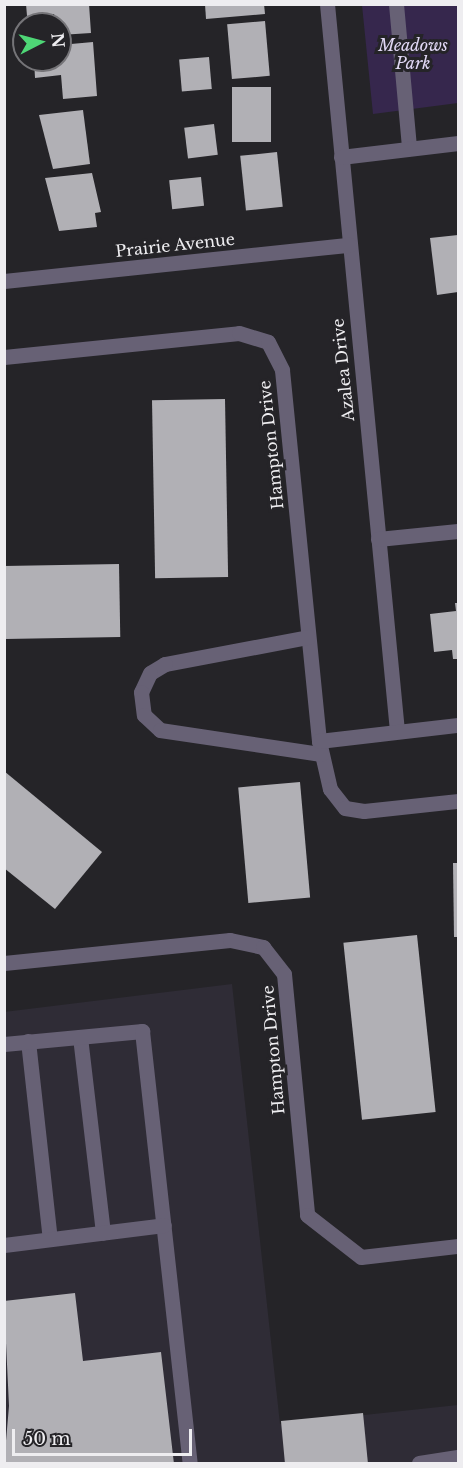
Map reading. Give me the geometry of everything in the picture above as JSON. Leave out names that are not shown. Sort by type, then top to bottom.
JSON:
[{"type":"street","name":"Azalea Drive","points":[[327,4],[397,731]]},
{"type":"street","points":[[396,4],[409,148]]},
{"type":"street","points":[[341,157],[459,143]]},
{"type":"street","name":"Prairie Avenue","points":[[4,281],[349,245]]},
{"type":"street","name":"Hampton Drive","points":[[4,357],[239,333],[268,342],[282,370],[320,747],[330,789],[345,808],[364,811],[459,801]]},
{"type":"street","points":[[378,539],[459,531]]},
{"type":"street","points":[[308,637],[165,664],[150,673],[141,692],[144,715],[160,730],[320,747],[397,731],[459,725]]},
{"type":"street","name":"Hampton Drive","points":[[4,963],[230,940],[263,947],[284,974],[307,1215],[361,1257],[459,1246]]},
{"type":"street","points":[[4,1044],[142,1031],[190,1464]]},
{"type":"street","points":[[80,1037],[103,1233]]},
{"type":"street","points":[[28,1041],[50,1239]]},
{"type":"street","points":[[4,1245],[164,1225]]},
{"type":"street","points":[[419,1462],[459,1457]]},
{"type":"shaded area","points":[[232,984],[280,1424],[458,1405],[458,1463],[5,1463],[4,1012]]},
{"type":"green space","name":"Meadows Park","points":[[362,5],[458,5],[458,103],[373,114]]},
{"type":"building","points":[[26,4],[89,4],[91,33],[72,34],[72,12],[27,12]]},
{"type":"building","points":[[205,4],[264,4],[265,14],[206,19]]},
{"type":"building","points":[[265,21],[270,76],[232,79],[227,24]]},
{"type":"building","points":[[93,42],[97,96],[63,99],[61,75],[35,78],[35,72],[72,72],[72,44]]},
{"type":"building","points":[[209,57],[212,89],[182,91],[179,60]]},
{"type":"building","points":[[232,87],[271,87],[271,142],[232,142]]},
{"type":"building","points":[[83,110],[90,164],[53,169],[39,115]]},
{"type":"building","points":[[214,124],[218,155],[188,158],[184,128]]},
{"type":"building","points":[[277,152],[283,207],[246,211],[240,156]]},
{"type":"building","points":[[92,173],[101,212],[95,213],[97,227],[59,231],[45,178]]},
{"type":"building","points":[[201,177],[204,206],[172,209],[169,180]]},
{"type":"building","points":[[458,235],[458,292],[437,295],[430,238]]},
{"type":"building","points":[[225,399],[228,577],[155,578],[152,400]]},
{"type":"building","points":[[119,564],[120,637],[5,639],[4,566]]},
{"type":"building","points":[[455,603],[458,603],[458,659],[453,659],[452,650],[434,652],[430,614],[456,611]]},
{"type":"building","points":[[4,771],[102,852],[55,909],[4,868]]},
{"type":"building","points":[[300,782],[310,898],[248,903],[238,787]]},
{"type":"building","points":[[453,863],[458,863],[458,937],[454,937]]},
{"type":"building","points":[[417,935],[436,1112],[362,1120],[343,943]]},
{"type":"building","points":[[75,1293],[83,1361],[161,1352],[174,1464],[4,1464],[9,1406],[4,1301]]},
{"type":"building","points":[[363,1413],[368,1464],[285,1464],[281,1421]]}]
